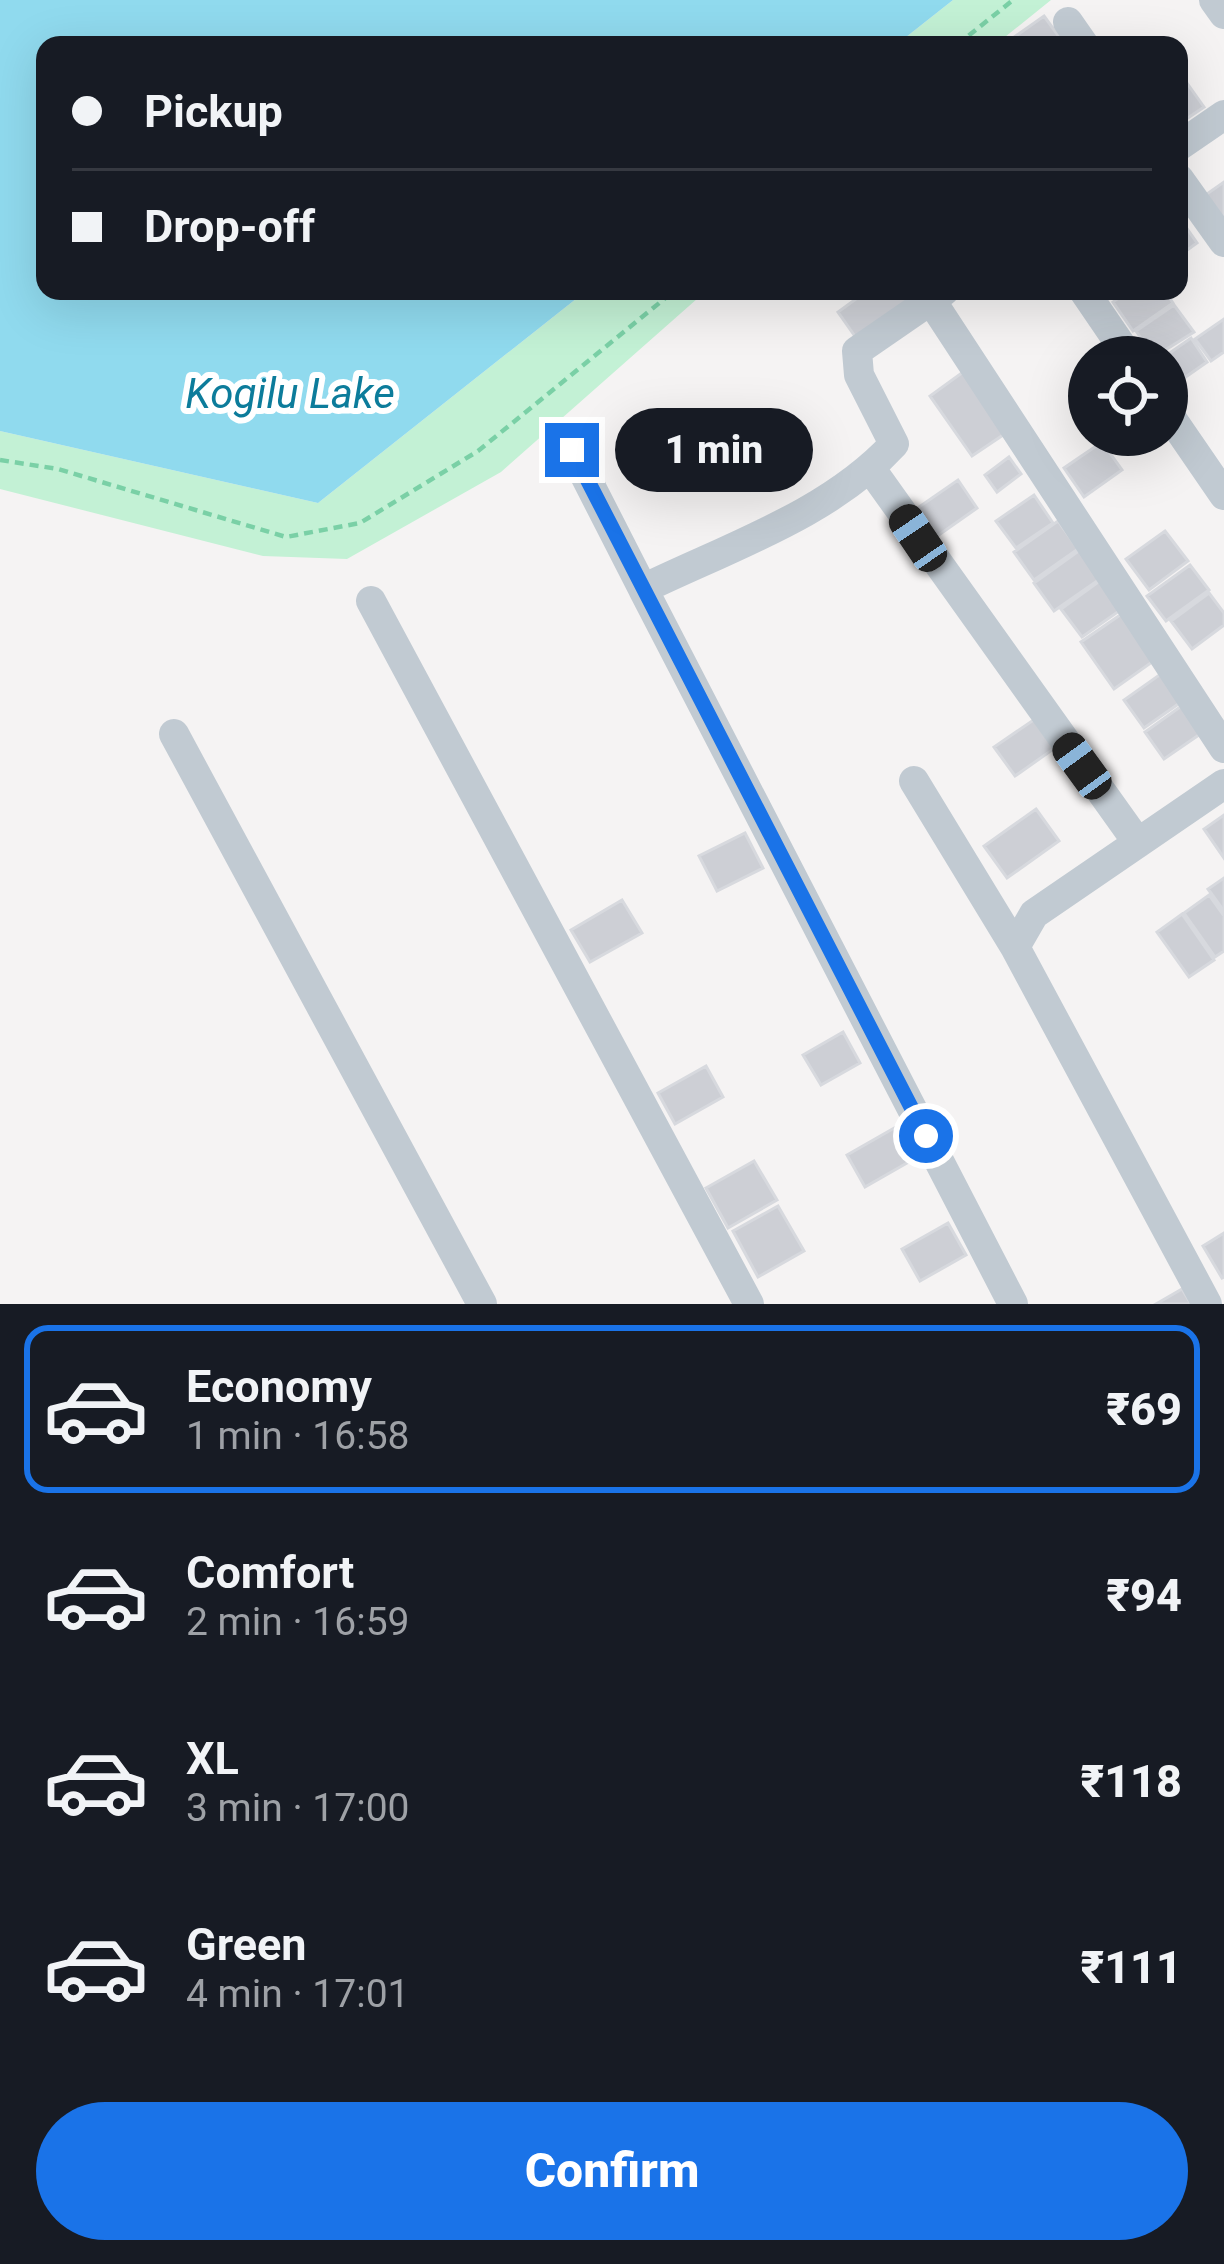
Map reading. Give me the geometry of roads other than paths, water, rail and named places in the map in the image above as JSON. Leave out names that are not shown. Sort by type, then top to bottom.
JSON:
[{"type":"street","points":[[1214,0],[1224,14]]},
{"type":"street","points":[[1188,140],[1224,115]]},
{"type":"street","points":[[1188,192],[1224,242]]},
{"type":"street","points":[[643,589],[837,493],[872,469],[894,444],[860,375],[857,351],[925,300]]},
{"type":"street","points":[[937,300],[1224,748]]},
{"type":"street","points":[[1090,300],[1115,336]]},
{"type":"street","points":[[1188,443],[1224,495]]},
{"type":"street","points":[[572,450],[1013,1304]]},
{"type":"street","points":[[872,469],[1138,843]]},
{"type":"street","points":[[371,601],[749,1304]]},
{"type":"street","points":[[174,734],[482,1304]]},
{"type":"street","points":[[914,781],[1015,947],[1207,1304]]},
{"type":"street","points":[[1015,947],[1034,914],[1224,784]]},
{"type":"water","name":"Kogilu Lake","points":[[0,0],[953,0],[907,36],[36,36],[36,300],[575,300],[318,503],[0,431]]}]
